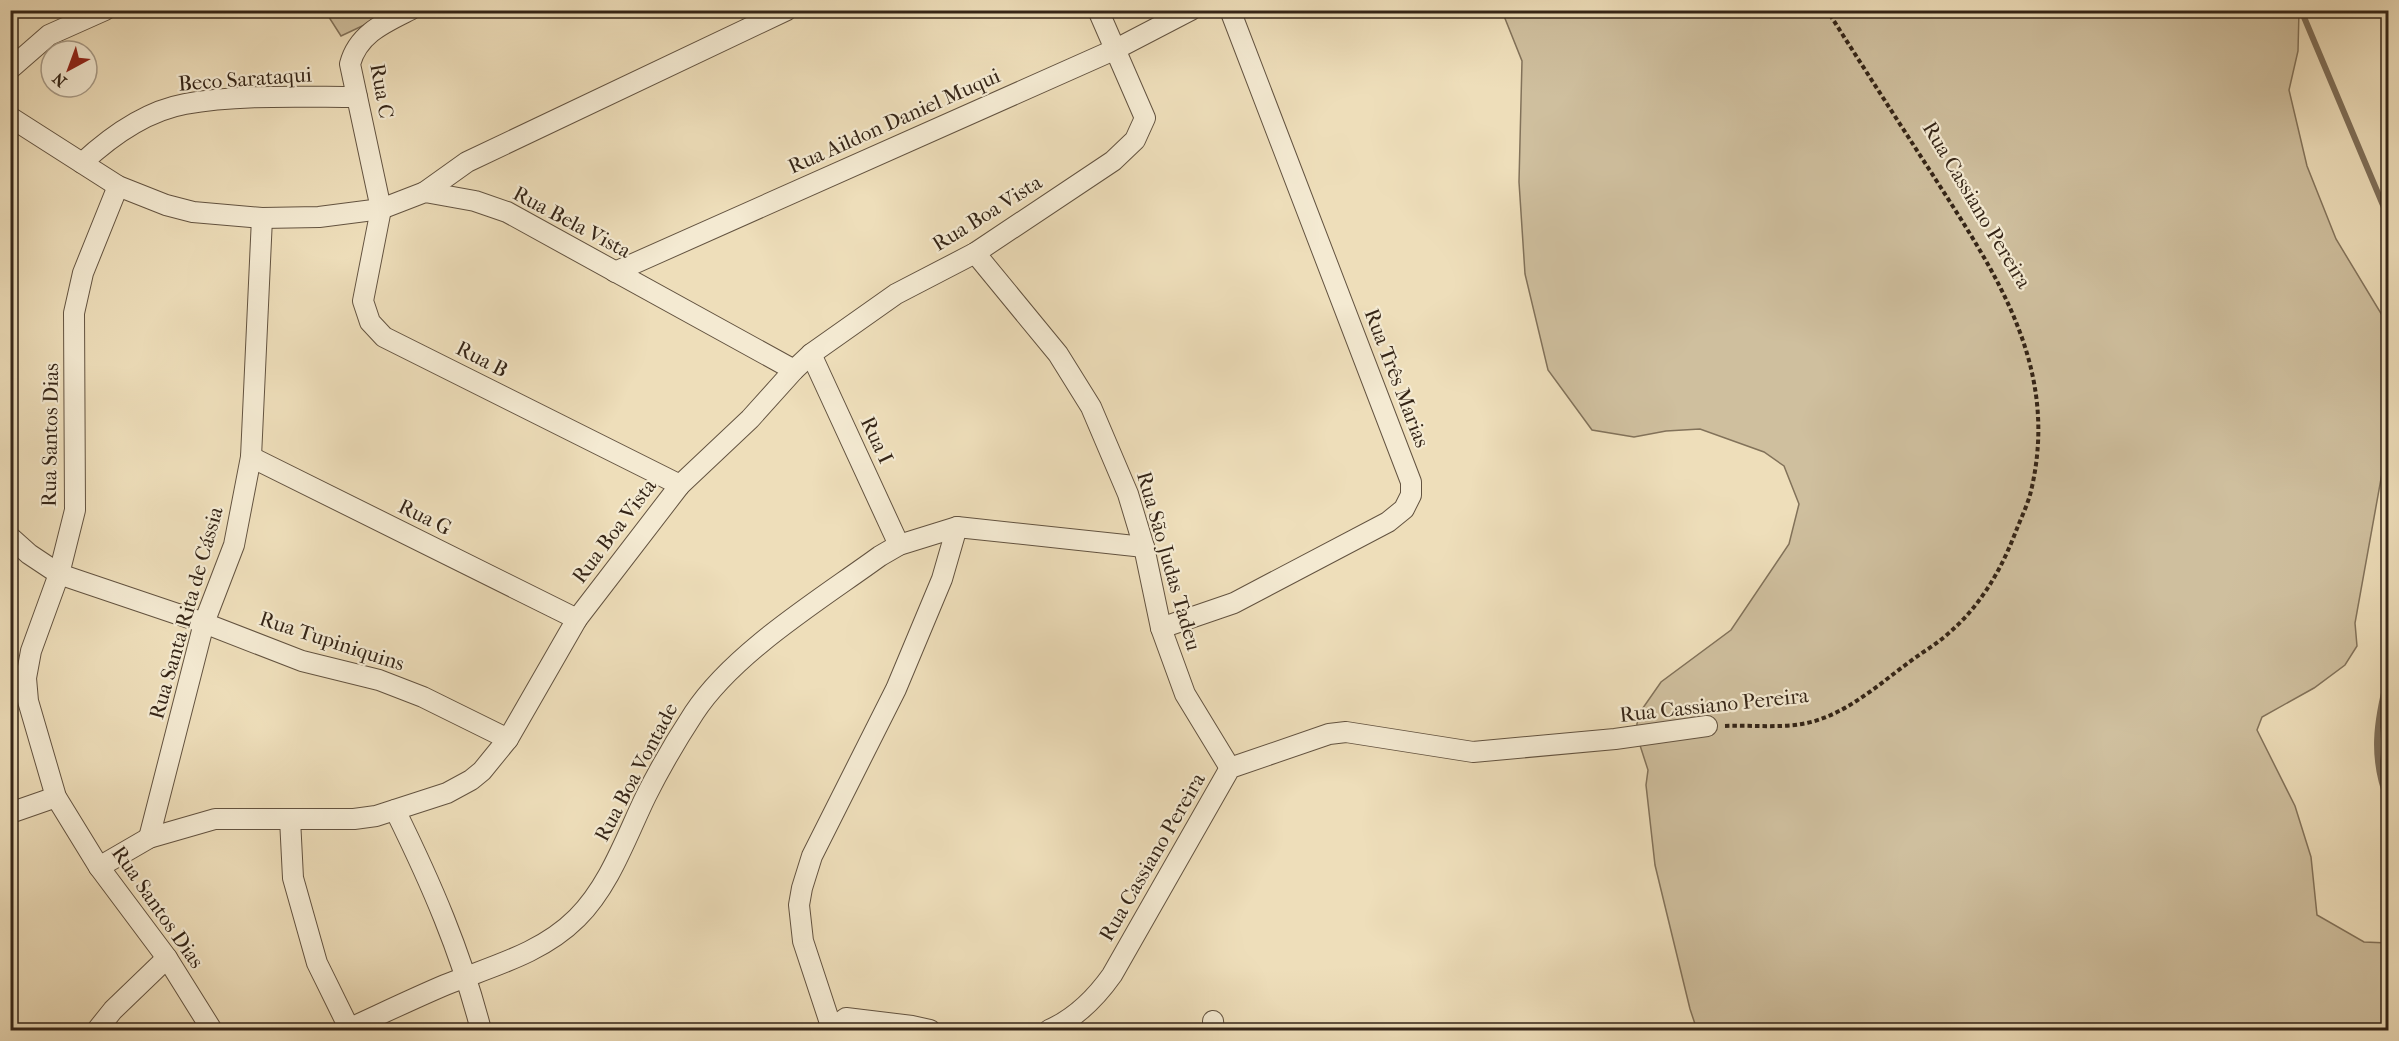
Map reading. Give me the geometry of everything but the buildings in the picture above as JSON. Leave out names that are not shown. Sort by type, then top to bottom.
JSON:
[{"type":"street","points":[[10,69],[50,35],[105,10]]},
{"type":"street","name":"Rua C","points":[[381,209],[350,64],[357,47],[383,23],[410,10]]},
{"type":"street","points":[[10,117],[118,186],[166,205],[193,212],[262,218],[319,217],[381,209],[425,192],[467,162],[788,10]]},
{"type":"street","points":[[1098,10],[1116,49]]},
{"type":"street","name":"Rua Aildon Daniel Muqui","points":[[615,272],[1116,49],[1191,10]]},
{"type":"street","name":"Rua Três Marias","points":[[1161,628],[1234,603],[1299,570],[1388,522],[1404,509],[1411,495],[1411,482],[1230,10]]},
{"type":"street","name":"Rua Boa Vista","points":[[99,867],[149,838],[226,818],[354,819],[395,810],[466,784],[492,760],[508,739],[577,620],[680,485],[750,419],[794,370],[811,354],[896,294],[975,253],[1113,161],[1135,140],[1145,118],[1116,49]]},
{"type":"street","name":"Beco Sarataqui","points":[[82,163],[118,133],[154,114],[184,104],[273,98],[357,97]]},
{"type":"street","name":"Rua Santos Dias","points":[[118,186],[86,264],[74,314],[77,493],[59,574],[29,658],[19,700],[56,797],[99,867],[167,958],[212,1030]]},
{"type":"street","name":"Rua Bela Vista","points":[[425,192],[475,201],[507,212],[794,370]]},
{"type":"street","name":"Rua B","points":[[381,209],[363,301],[367,316],[377,331],[680,485]]},
{"type":"street","name":"Rua Santa Rita de Cássia","points":[[149,838],[204,623],[234,544],[251,457],[262,218]]},
{"type":"street","name":"Rua São Judas Tadeu","points":[[975,253],[1058,354],[1091,407],[1128,494],[1144,547],[1161,628],[1185,694],[1230,768]]},
{"type":"street","name":"Rua I","points":[[811,354],[899,546]]},
{"type":"street","name":"Rua G","points":[[251,457],[577,620]]},
{"type":"street","points":[[930,1030],[846,1018],[831,1030],[803,941],[799,904],[812,856],[896,689],[942,579],[957,527]]},
{"type":"street","name":"Rua Boa Vontade","points":[[349,1030],[467,976],[508,962],[543,945],[578,917],[594,899],[614,864],[648,793],[695,712],[709,695],[749,654],[880,556],[899,546],[957,527],[1144,547]]},
{"type":"street","name":"Rua Tupiniquins","points":[[10,537],[29,554],[59,574],[204,623],[302,661],[379,680],[508,739]]},
{"type":"street","name":"Rua Cassiano Pereira","points":[[1049,1030],[1078,1013],[1094,999],[1112,975],[1230,768],[1329,734],[1346,732],[1473,752],[1615,739],[1707,726]]},
{"type":"street","points":[[10,813],[56,797]]},
{"type":"street","points":[[395,810],[433,886],[467,976],[481,1030]]},
{"type":"street","points":[[290,819],[293,878],[317,963],[349,1030]]},
{"type":"street","points":[[97,1030],[113,1010],[167,958]]},
{"type":"path","name":"Rua Cassiano Pereira","points":[[1707,726],[1802,724],[1819,718],[1882,683],[1950,635],[1978,603],[2003,564],[2031,491],[2039,431],[2034,379],[2017,322],[1994,270],[1827,10]]},
{"type":"shaded area","points":[[325,11],[394,11],[341,36]]},
{"type":"shaded area","points":[[1502,11],[2299,11],[2298,51],[2289,90],[2307,166],[2336,239],[2388,325],[2388,440],[2355,623],[2357,646],[2345,665],[2314,688],[2262,717],[2257,730],[2295,806],[2311,857],[2317,915],[2364,942],[2388,943],[2388,1030],[1697,1030],[1655,865],[1646,785],[1648,770],[1636,733],[1638,715],[1661,682],[1731,630],[1789,544],[1799,504],[1784,466],[1764,452],[1700,429],[1666,431],[1634,437],[1592,430],[1548,370],[1525,274],[1519,182],[1522,61]]},
{"type":"waterway","points":[[2301,10],[2388,217]]},
{"type":"waterway","points":[[2388,677],[2377,740],[2379,770],[2388,801]]}]
